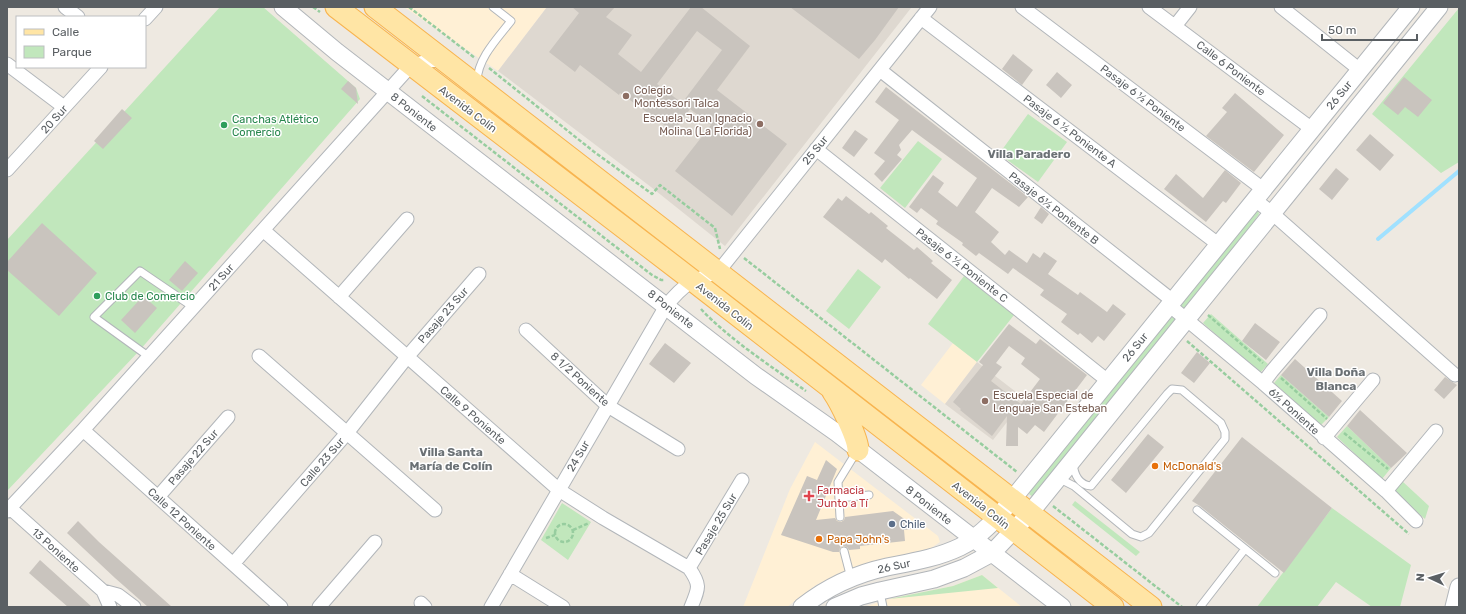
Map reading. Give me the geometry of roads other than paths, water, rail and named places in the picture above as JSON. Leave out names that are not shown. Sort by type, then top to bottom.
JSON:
[{"type":"main road","name":"Avenida Colín","points":[[336,7],[692,280],[1113,607]]},
{"type":"main road","name":"Avenida Colín","points":[[375,7],[1151,607]]},
{"type":"main road","points":[[829,387],[841,406],[856,441],[858,450]]},
{"type":"street","points":[[65,7],[77,16]]},
{"type":"street","points":[[146,18],[156,7]]},
{"type":"street","name":"8 Poniente","points":[[283,7],[314,34],[756,376],[829,427],[1062,607]]},
{"type":"street","name":"Pasaje 6 ½ Poniente","points":[[1022,7],[1259,194],[1272,213],[1455,375]]},
{"type":"street","name":"Calle 6 Poniente","points":[[1149,7],[1312,129]]},
{"type":"street","points":[[1175,26],[1190,7]]},
{"type":"street","points":[[1281,7],[1360,70]]},
{"type":"street","name":"26 Sur","points":[[835,607],[861,596],[881,599],[964,568],[992,553],[1030,513],[1439,7]]},
{"type":"street","name":"26 Sur","points":[[802,607],[831,587],[851,578],[886,567],[938,556],[960,547],[974,539],[998,517],[1409,8]]},
{"type":"street","name":"25 Sur","points":[[718,272],[880,70],[925,11]]},
{"type":"street","name":"Pasaje 6 ½ Poniente A","points":[[925,11],[1218,244]]},
{"type":"street","points":[[412,66],[426,61],[444,60]]},
{"type":"street","points":[[7,64],[64,108]]},
{"type":"street","name":"21 Sur","points":[[8,509],[83,430],[148,356],[412,66]]},
{"type":"street","name":"20 Sur","points":[[7,170],[100,68]]},
{"type":"street","name":"Pasaje 6½ Poniente B","points":[[880,70],[1171,303]]},
{"type":"street","points":[[1312,129],[1315,138],[1315,160]]},
{"type":"street","name":"Pasaje 6 ½ Poniente C","points":[[816,150],[1108,381]]},
{"type":"street","points":[[339,297],[407,219]]},
{"type":"street","name":"Calle 9 Poniente","points":[[263,230],[559,490],[579,504],[689,568],[697,579],[698,590],[691,607]]},
{"type":"street","points":[[692,280],[718,272]]},
{"type":"street","name":"Pasaje 23 Sur","points":[[407,357],[479,274]]},
{"type":"street","name":"24 Sur","points":[[491,607],[666,306],[682,288],[692,280]]},
{"type":"street","name":"6½ Poniente","points":[[1171,303],[1187,319],[1263,383],[1386,491],[1416,521]]},
{"type":"street","points":[[1263,383],[1272,370],[1320,315]]},
{"type":"street","name":"8 1/2 Poniente","points":[[526,330],[608,406],[678,449]]},
{"type":"street","points":[[258,356],[434,510]]},
{"type":"street","name":"Calle 23 Sur","points":[[233,564],[346,433],[407,357]]},
{"type":"street","points":[[1324,438],[1372,380]]},
{"type":"street","name":"Pasaje 22 Sur","points":[[158,497],[228,417]]},
{"type":"street","name":"Calle 12 Poniente","points":[[83,430],[282,607]]},
{"type":"street","points":[[1386,491],[1436,431]]},
{"type":"street","name":"Pasaje 25 Sur","points":[[689,568],[742,480]]},
{"type":"street","name":"13 Poniente","points":[[8,509],[103,591],[110,607]]},
{"type":"street","points":[[319,607],[375,542]]},
{"type":"street","points":[[510,574],[563,607]]},
{"type":"street","points":[[1454,607],[1459,587]]},
{"type":"street","name":"13 Poniente","points":[[103,591],[118,595],[134,607]]},
{"type":"lane","points":[[476,86],[478,72],[482,63],[488,52],[511,21],[493,7]]},
{"type":"lane","points":[[148,356],[94,317],[140,271],[193,307]]},
{"type":"lane","points":[[1055,481],[1064,482],[1074,486],[1132,534],[1141,537],[1149,533],[1168,510],[1224,439],[1226,432],[1221,423],[1182,390],[1172,390],[1167,394],[1091,486],[1085,485],[1079,480],[1074,471],[1073,459]]},
{"type":"lane","points":[[840,517],[838,482],[858,450]]},
{"type":"lane","points":[[839,498],[869,495]]},
{"type":"lane","points":[[1197,510],[1275,573]]},
{"type":"lane","points":[[1200,607],[1244,549]]},
{"type":"lane","points":[[844,551],[851,578]]},
{"type":"waterway","points":[[1378,239],[1459,171]]},
{"type":"place","name":"Colegio Montessori Talca","points":[[626,96]]},
{"type":"place","name":"Escuela Juan Ignacio Molina (La Florida)","points":[[760,124]]},
{"type":"place","name":"Canchas Atlético Comercio","points":[[224,125]]},
{"type":"place","name":"Club de Comercio","points":[[97,296]]},
{"type":"place","name":"Escuela Especial de Lenguaje San Esteban","points":[[985,401]]},
{"type":"place","name":"McDonald's","points":[[1155,466]]},
{"type":"place","name":"Farmacia Junto a Tí","points":[[809,496]]},
{"type":"place","name":"Chile","points":[[892,524]]},
{"type":"place","name":"Papa John's","points":[[819,539]]},
{"type":"district","name":"Villa Paradero","points":[[1029,154]]},
{"type":"district","name":"Villa Doña Blanca","points":[[1336,379]]},
{"type":"district","name":"Villa Santa María de Colín","points":[[451,459]]}]
